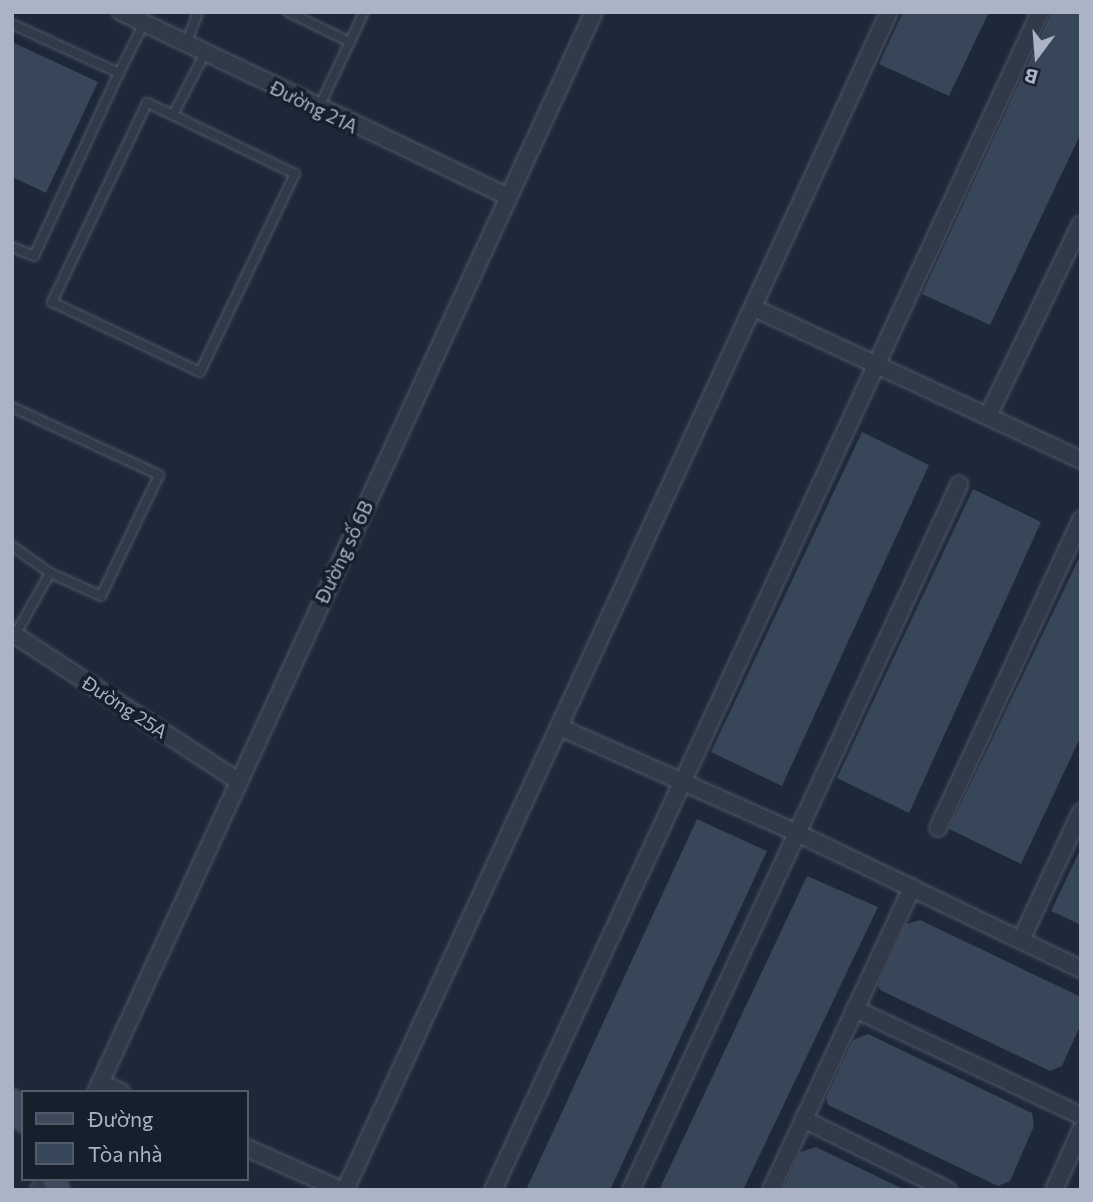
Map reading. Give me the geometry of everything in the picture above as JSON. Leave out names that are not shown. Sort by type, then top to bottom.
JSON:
[{"type":"main road","points":[[12,1100],[21,1116]]},
{"type":"street","name":"Đường 21A","points":[[121,12],[318,109],[508,197]]},
{"type":"street","name":"Đường số 6B","points":[[98,1087],[594,12]]},
{"type":"street","points":[[248,1148],[343,1190],[889,12]]},
{"type":"street","points":[[494,1190],[1040,12]]},
{"type":"street","points":[[988,416],[1081,224]]},
{"type":"street","points":[[754,308],[1081,460]]},
{"type":"street","points":[[631,1190],[799,834],[959,485]]},
{"type":"street","points":[[938,828],[1081,520]]},
{"type":"street","name":"Đường 25A","points":[[14,634],[238,780]]},
{"type":"street","points":[[559,727],[799,834],[1081,969]]},
{"type":"street","points":[[1021,940],[1081,812]]},
{"type":"street","points":[[771,1190],[912,887]]},
{"type":"street","points":[[855,1009],[1081,1116]]},
{"type":"street","points":[[803,1119],[947,1190]]},
{"type":"street","points":[[1054,1190],[1081,1130]]},
{"type":"lane","points":[[186,44],[198,12]]},
{"type":"lane","points":[[288,12],[350,42]]},
{"type":"lane","points":[[318,109],[364,12]]},
{"type":"lane","points":[[12,247],[34,256],[144,23]]},
{"type":"lane","points":[[12,24],[119,73]]},
{"type":"lane","points":[[173,115],[205,53]]},
{"type":"lane","points":[[147,103],[173,115],[295,174],[200,372],[52,302],[147,103]]},
{"type":"lane","points":[[12,407],[159,475],[102,596],[50,573],[12,546]]},
{"type":"lane","points":[[14,634],[50,573]]},
{"type":"building","points":[[903,12],[989,12],[949,96],[879,64]]},
{"type":"building","points":[[1052,12],[1081,12],[1081,133],[990,325],[922,294]]},
{"type":"building","points":[[12,42],[98,82],[46,193],[12,177]]},
{"type":"building","points":[[862,432],[929,465],[782,786],[711,752]]},
{"type":"building","points":[[973,489],[1041,522],[909,813],[837,778]]},
{"type":"building","points":[[1081,554],[1081,736],[1021,864],[949,829]]},
{"type":"building","points":[[697,819],[767,851],[610,1190],[526,1190]]},
{"type":"building","points":[[1081,848],[1081,925],[1051,911]]},
{"type":"building","points":[[807,876],[878,907],[743,1190],[659,1190]]},
{"type":"building","points":[[920,920],[1081,997],[1081,1024],[1062,1066],[1050,1071],[880,990],[878,985],[906,924]]},
{"type":"building","points":[[868,1034],[1032,1113],[1034,1126],[1010,1181],[998,1186],[828,1105],[826,1098],[853,1040]]},
{"type":"building","points":[[816,1147],[905,1190],[783,1190],[800,1152]]}]
